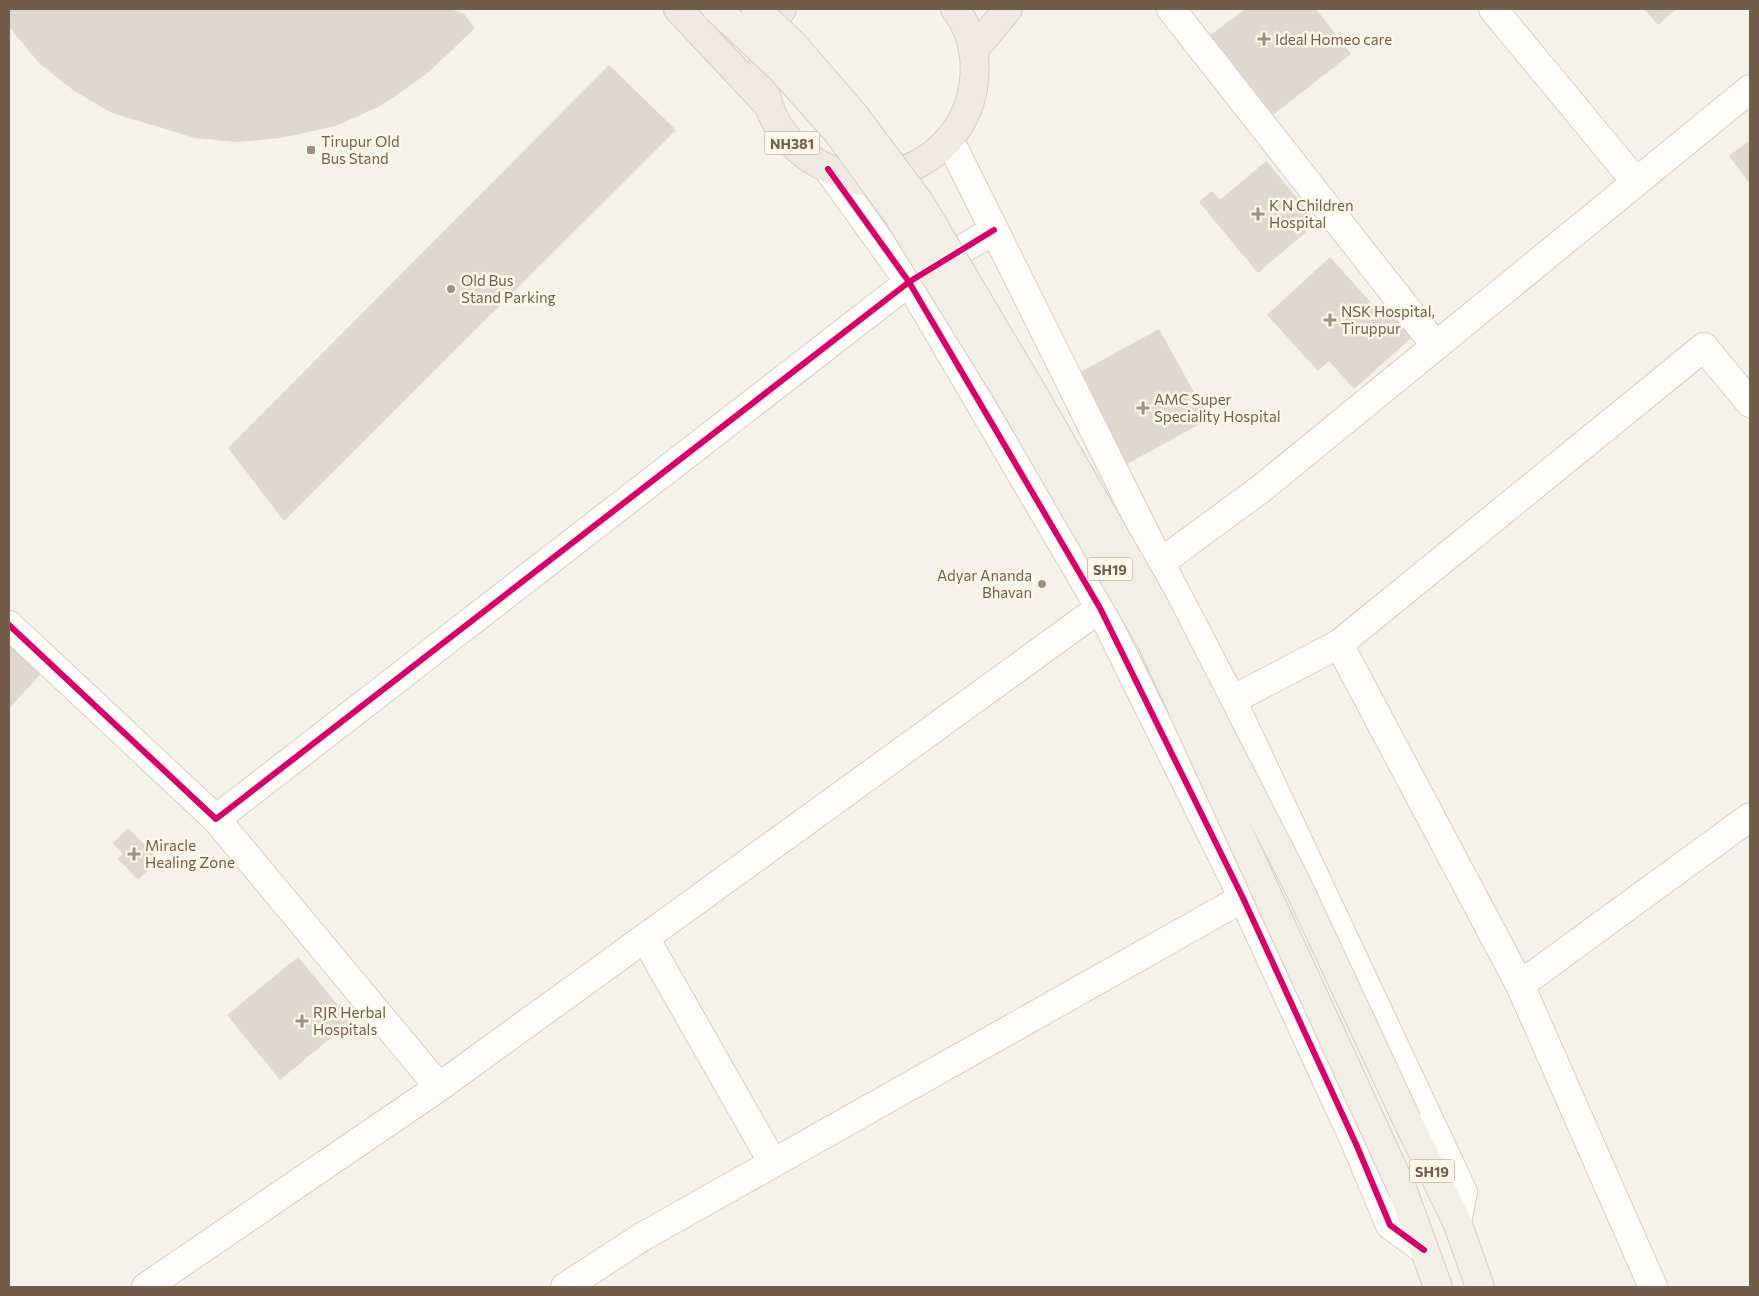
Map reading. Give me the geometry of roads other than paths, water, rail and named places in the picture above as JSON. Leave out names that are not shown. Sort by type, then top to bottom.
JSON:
[{"type":"highway","name":"NH381","points":[[678,9],[767,104],[781,131],[802,154],[828,169],[864,182],[892,174],[923,161],[949,139],[966,112],[975,82],[974,50],[964,20],[955,9]]},
{"type":"highway","name":"NH381","points":[[767,104],[762,74],[765,44],[782,9]]},
{"type":"highway","points":[[974,50],[1008,9]]},
{"type":"main road","name":"SH19","points":[[717,9],[781,69],[838,133],[897,214],[1030,431],[1152,643],[1403,1191],[1438,1287]]},
{"type":"main road","name":"SH19","points":[[756,9],[794,45],[856,117],[920,203],[1031,390],[1155,608],[1297,884],[1407,1120],[1457,1222],[1480,1287]]},
{"type":"street","points":[[1171,9],[1436,346]]},
{"type":"street","points":[[1493,9],[1636,182]]},
{"type":"street","points":[[1160,563],[1262,488],[1750,89]]},
{"type":"street","points":[[949,139],[1160,563],[1232,700],[1463,1192],[1457,1222]]},
{"type":"street","points":[[828,169],[909,282],[1100,608],[1243,898],[1356,1144],[1390,1225],[1424,1250]]},
{"type":"street","points":[[216,820],[909,282],[994,230]]},
{"type":"street","points":[[1232,700],[1339,644],[1704,347],[1750,403]]},
{"type":"street","points":[[146,1287],[439,1088],[1100,608]]},
{"type":"street","points":[[9,626],[216,820],[439,1088]]},
{"type":"street","points":[[1339,644],[1520,985],[1653,1287]]},
{"type":"street","points":[[1520,985],[1750,817]]},
{"type":"street","points":[[565,1287],[642,1237],[1243,898]]},
{"type":"street","points":[[645,938],[773,1163]]},
{"type":"place","name":"Ideal Homeo care","points":[[1264,39]]},
{"type":"place","name":"Tirupur Old Bus Stand","points":[[311,150]]},
{"type":"place","name":"K N Children Hospital","points":[[1258,214]]},
{"type":"place","name":"Old Bus Stand Parking","points":[[451,289]]},
{"type":"place","name":"NSK Hospital, Tiruppur","points":[[1330,320]]},
{"type":"place","name":"AMC Super Speciality Hospital","points":[[1143,408]]},
{"type":"place","name":"Adyar Ananda Bhavan","points":[[1042,584]]},
{"type":"place","name":"Miracle Healing Zone","points":[[134,854]]},
{"type":"place","name":"RJR Herbal Hospitals","points":[[302,1021]]}]
